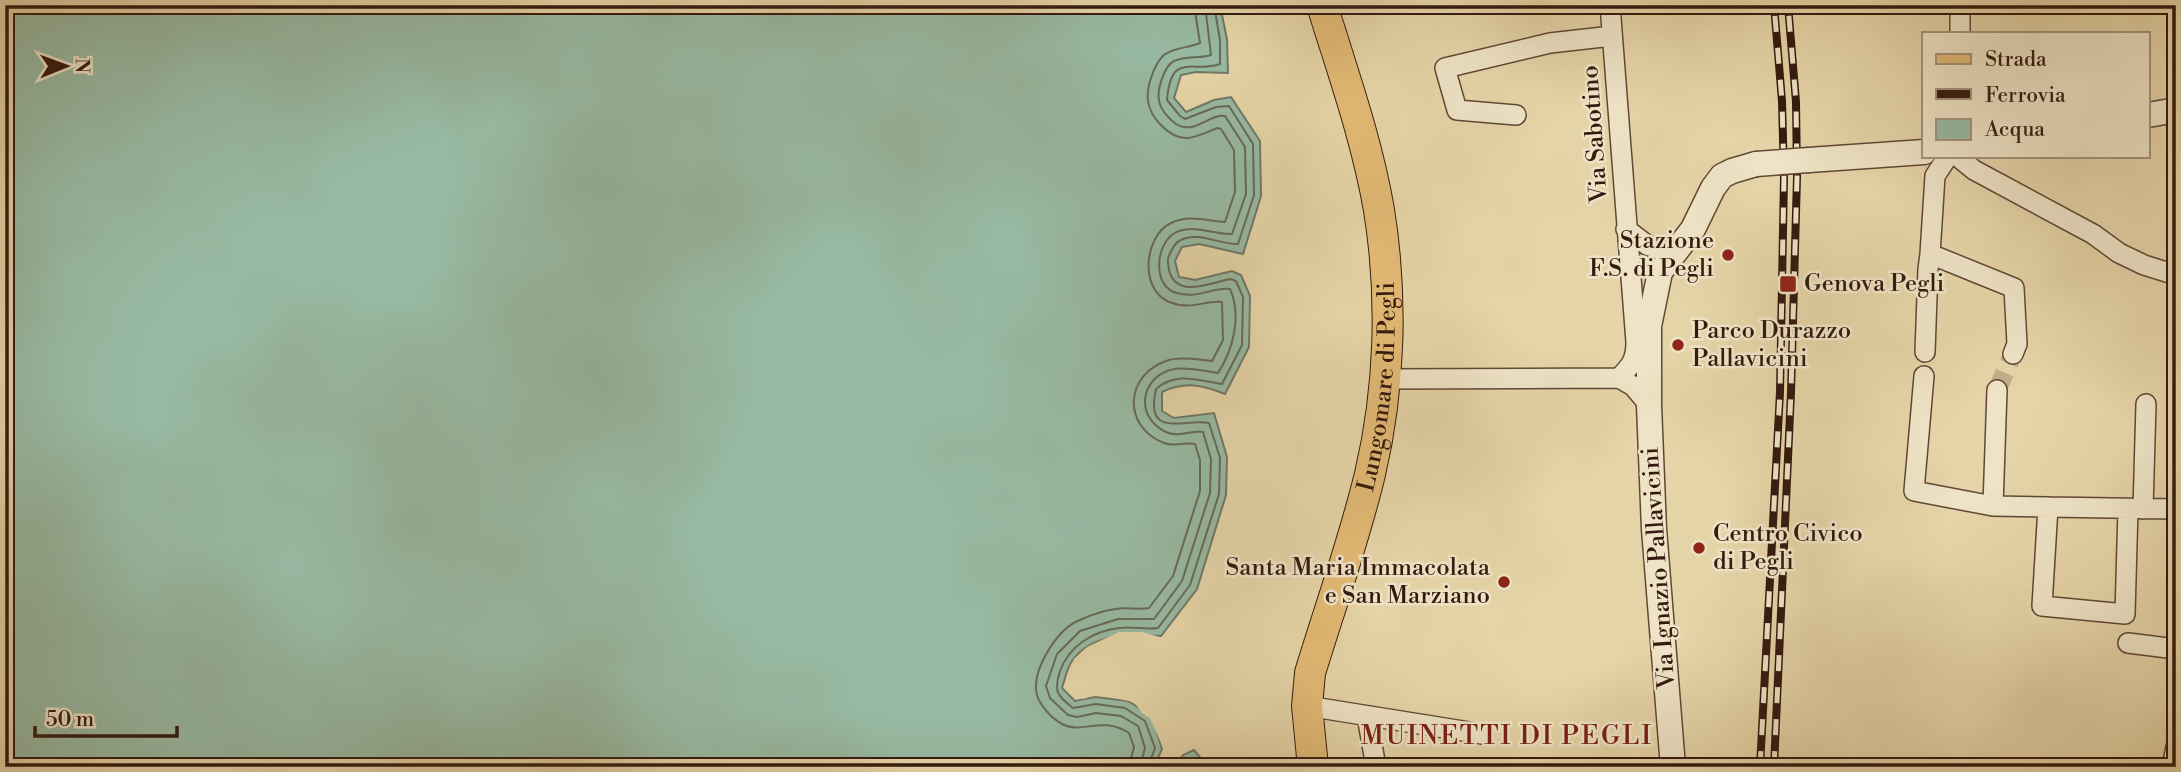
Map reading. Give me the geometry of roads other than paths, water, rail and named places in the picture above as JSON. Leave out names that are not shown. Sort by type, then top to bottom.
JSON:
[{"type":"main road","name":"Lungomare di Pegli","points":[[1313,767],[1307,706],[1310,673],[1370,474],[1385,379],[1386,276],[1379,210],[1362,135],[1322,5]]},
{"type":"street","name":"Via Sabotino","points":[[1610,5],[1636,355],[1633,365],[1619,378]]},
{"type":"street","points":[[1960,5],[1960,32]]},
{"type":"street","name":"Via Sabotino","points":[[1516,115],[1457,110],[1445,68],[1549,43],[1612,36]]},
{"type":"street","points":[[2150,115],[2176,110]]},
{"type":"street","name":"Via Ignazio Pallavicini","points":[[1673,767],[1655,542],[1648,405],[1649,326],[1660,272],[1693,229],[1713,188],[1722,176],[1732,171],[1756,164],[1922,152]]},
{"type":"street","points":[[1925,352],[1935,176],[1947,158]]},
{"type":"street","points":[[1959,158],[1974,170],[2093,233],[2119,253],[2144,265],[2176,275]]},
{"type":"street","points":[[1626,229],[1647,245],[1675,255]]},
{"type":"street","points":[[1930,254],[2014,289],[2017,344],[2013,354]]},
{"type":"street","points":[[1924,376],[1914,491],[1993,506],[2176,509]]},
{"type":"street","points":[[1385,379],[1619,378],[1633,386],[1648,405]]},
{"type":"street","points":[[1993,506],[1997,390]]},
{"type":"street","points":[[2048,507],[2042,606],[2125,614],[2146,404]]},
{"type":"street","points":[[2128,643],[2176,649]]},
{"type":"street","points":[[1307,706],[1482,734]]},
{"type":"street","points":[[1367,716],[1376,767]]},
{"type":"street","points":[[2172,767],[2176,747]]},
{"type":"water","points":[[5,5],[1220,5],[1227,39],[1228,73],[1196,72],[1181,75],[1174,98],[1186,112],[1214,100],[1231,97],[1260,141],[1261,196],[1243,254],[1199,244],[1182,247],[1175,261],[1179,277],[1195,280],[1232,271],[1241,275],[1250,296],[1249,347],[1225,394],[1209,388],[1178,386],[1162,392],[1162,411],[1174,418],[1214,413],[1227,457],[1226,495],[1197,589],[1161,636],[1112,637],[1090,645],[1072,661],[1062,688],[1075,701],[1095,697],[1128,701],[1152,716],[1162,749],[1154,767],[5,767]]},
{"type":"water","points":[[1194,750],[1204,762],[1204,767],[1174,767],[1183,755]]},
{"type":"tunnel","points":[[1997,390],[2013,354]]},
{"type":"railway","points":[[1760,767],[1780,392],[1784,177],[1782,101],[1774,5]]},
{"type":"railway","points":[[1774,767],[1791,392],[1797,177],[1796,102],[1788,5]]},
{"type":"place","name":"Stazione F.S. di Pegli","points":[[1728,255]]},
{"type":"place","name":"Genova Pegli","points":[[1788,284]]},
{"type":"place","name":"Parco Durazzo Pallavicini","points":[[1678,345]]},
{"type":"place","name":"Centro Civico di Pegli","points":[[1699,548]]},
{"type":"place","name":"Santa Maria Immacolata e San Marziano","points":[[1504,582]]},
{"type":"district","name":"MUINETTI DI PEGLI","points":[[1507,736]]}]
